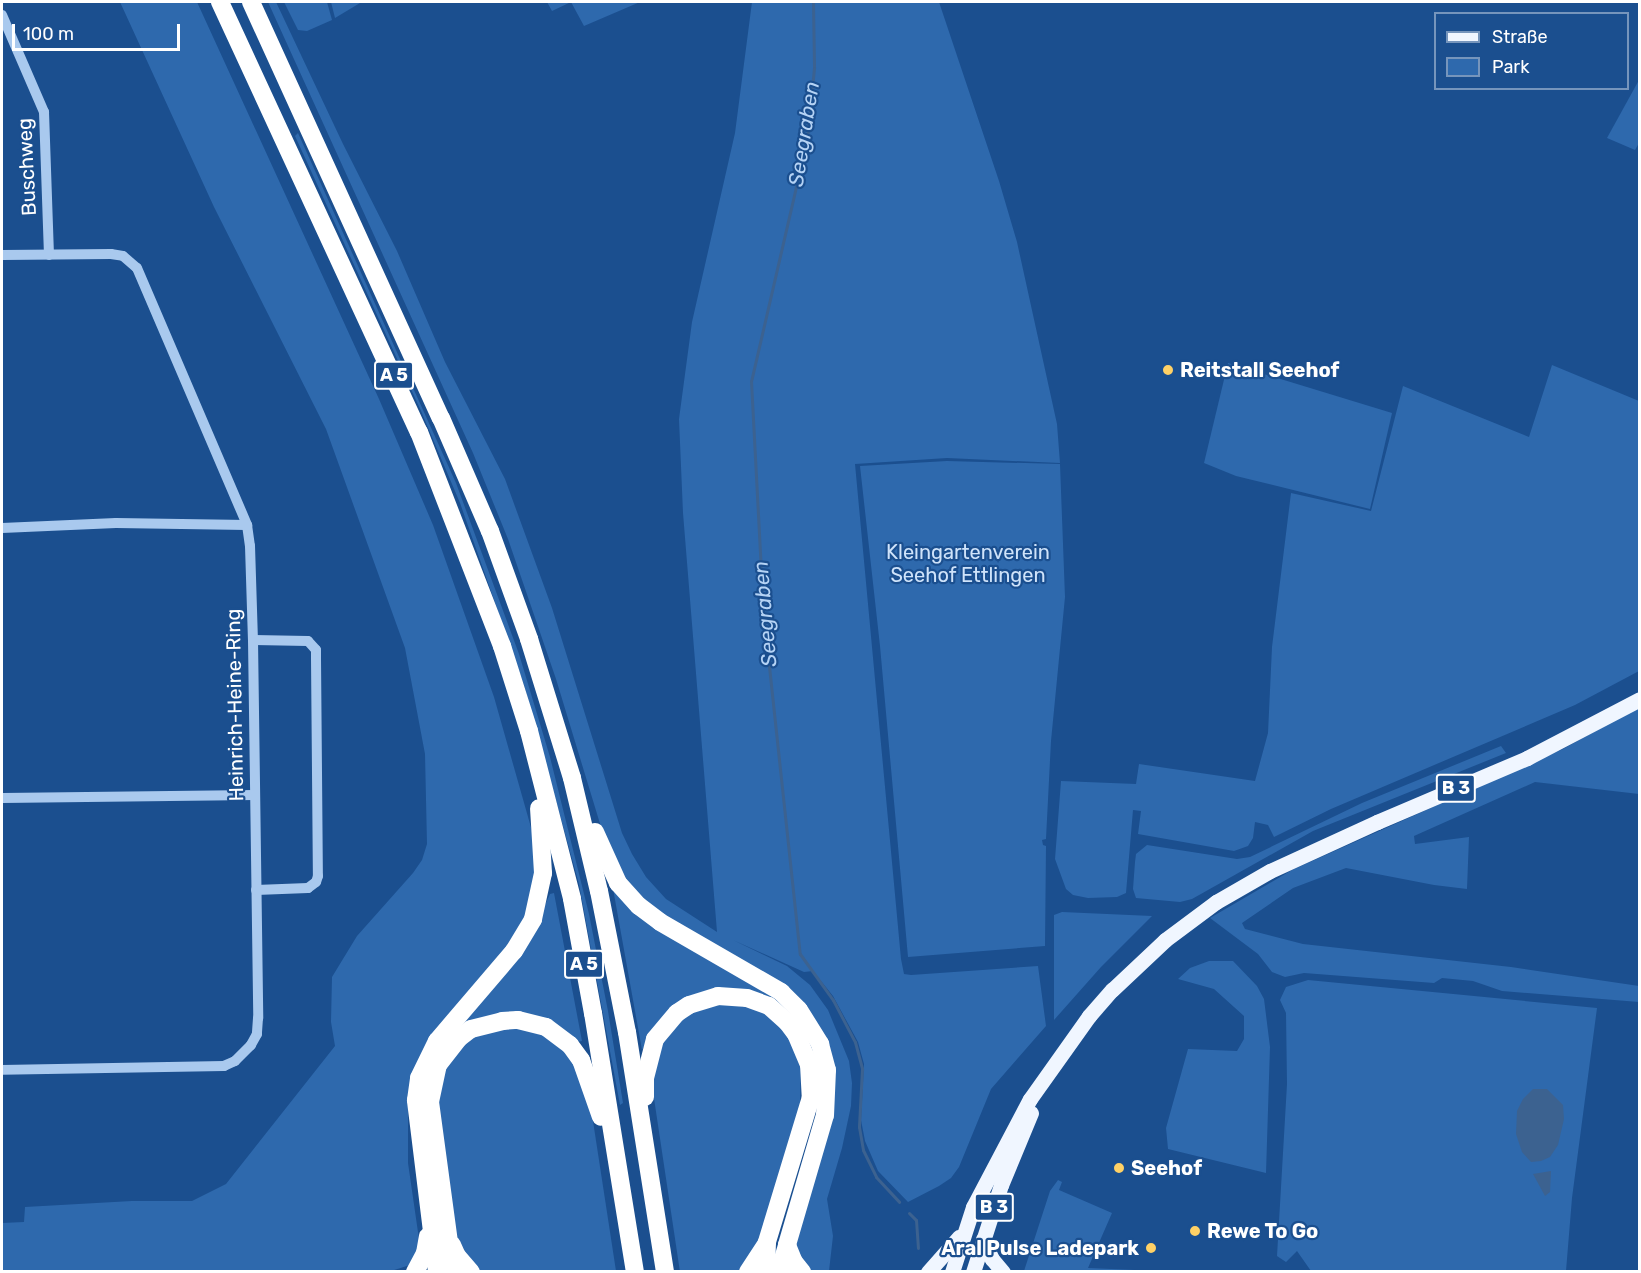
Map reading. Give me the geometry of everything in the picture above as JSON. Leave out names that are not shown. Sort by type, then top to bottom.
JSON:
[{"type":"highway","name":"A 5","points":[[220,2],[419,432],[502,646],[536,761],[572,898],[635,1272]]},
{"type":"highway","name":"A 5","points":[[251,2],[389,302],[490,531],[529,639],[572,778],[613,955],[664,1272]]},
{"type":"highway","points":[[437,1272],[416,1100],[418,1078],[429,1054],[442,1035],[514,951],[535,912],[543,873],[536,761]]},
{"type":"highway","points":[[572,778],[609,867],[628,895],[660,922],[781,992],[799,1010],[820,1044],[827,1070],[825,1116],[779,1272]]},
{"type":"highway","points":[[647,1161],[645,1078],[650,1050],[664,1026],[688,1005],[718,996],[747,998],[769,1006],[788,1022],[800,1041],[809,1064],[811,1082],[808,1113],[767,1242],[748,1272]]},
{"type":"highway","points":[[453,1272],[431,1127],[432,1083],[447,1051],[471,1029],[502,1020],[533,1023],[546,1027],[570,1045],[581,1060],[589,1079],[619,1170]]},
{"type":"highway","points":[[415,1272],[425,1253],[430,1222]]},
{"type":"highway","points":[[448,1235],[457,1256],[471,1272]]},
{"type":"highway","points":[[766,1272],[767,1242]]},
{"type":"highway","points":[[787,1245],[794,1262],[802,1272]]},
{"type":"main road","name":"B 3","points":[[952,1272],[963,1233],[987,1176],[1007,1138],[1052,1066],[1089,1016],[1139,963],[1216,903],[1270,871],[1321,846],[1527,758],[1640,699]]},
{"type":"main road","name":"B 3","points":[[973,1272],[1018,1144],[1052,1066]]},
{"type":"main road","points":[[928,1272],[963,1233]]},
{"type":"main road","name":"B 3","points":[[983,1239],[992,1259],[1003,1272]]},
{"type":"street","name":"Buschweg","points":[[2,15],[44,112],[49,255]]},
{"type":"street","name":"Heinrich-Heine-Ring","points":[[2,255],[111,254],[123,256],[137,268],[247,525],[250,546],[253,640],[257,1034],[245,1053],[235,1061],[212,1068],[2,1071]]},
{"type":"street","points":[[2,528],[116,523],[247,525]]},
{"type":"street","points":[[253,640],[308,641],[315,650],[316,658],[318,876],[316,882],[308,888],[256,890]]},
{"type":"street","points":[[2,798],[255,795]]},
{"type":"green space","points":[[120,2],[197,2],[379,399],[433,525],[494,697],[536,845],[538,855],[528,915],[408,1103],[408,1163],[420,1246],[410,1265],[388,1272],[2,1272],[2,1223],[24,1222],[25,1207],[132,1201],[192,1201],[226,1184],[335,1046],[331,1022],[332,977],[357,936],[413,873],[422,860],[427,844],[425,754],[405,648],[326,429],[214,207]]},
{"type":"green space","points":[[268,2],[276,2],[343,144],[397,251],[445,362],[505,479],[552,608],[622,833],[632,854],[646,877],[666,899],[717,932],[683,513],[679,419],[692,322],[735,133],[752,2],[939,2],[1017,242],[1057,424],[1060,463],[947,458],[855,464],[901,959],[904,974],[911,975],[1038,966],[1046,1026],[991,1089],[959,1167],[951,1178],[908,1202],[878,1171],[865,1141],[861,1120],[864,1064],[858,1042],[833,996],[813,971],[804,972],[733,940],[787,966],[810,985],[828,1010],[849,1061],[852,1083],[851,1106],[827,1199],[833,1236],[829,1271],[811,1271],[794,1246],[832,1113],[817,1025],[637,896],[608,850],[556,679],[508,539],[473,453]]},
{"type":"green space","points":[[284,2],[327,2],[332,20],[307,31],[298,30]]},
{"type":"green space","points":[[331,2],[360,2],[360,3],[335,18]]},
{"type":"green space","points":[[547,2],[571,2],[552,11]]},
{"type":"green space","points":[[571,2],[640,2],[584,26]]},
{"type":"green space","points":[[1639,80],[1639,143],[1635,150],[1607,138]]},
{"type":"green space","points":[[298,133],[456,483],[519,654],[550,757],[589,914],[623,1103],[620,1105],[579,884],[524,685],[460,503],[421,411],[295,136]]},
{"type":"green space","points":[[1228,363],[1392,413],[1370,509],[1236,476],[1204,463]]},
{"type":"green space","points":[[1552,365],[1639,401],[1639,671],[1575,705],[1331,809],[1274,837],[1268,825],[1255,822],[1253,838],[1248,846],[1234,851],[1138,834],[1141,811],[1133,810],[1126,893],[1117,897],[1088,898],[1073,895],[1066,889],[1055,859],[1061,781],[1136,784],[1139,764],[1255,781],[1268,733],[1272,647],[1291,493],[1371,511],[1403,386],[1529,437]]},
{"type":"green space","name":"Kleingartenverein Seehof Ettlingen","points":[[947,461],[1060,464],[1065,597],[1051,741],[1046,839],[1042,840],[1043,845],[1046,846],[1045,946],[908,957],[880,646],[860,466]]},
{"type":"green space","points":[[1639,707],[1639,794],[1535,782],[1414,836],[1415,844],[1469,837],[1467,889],[1346,868],[1293,888],[1242,923],[1245,929],[1303,944],[1511,967],[1639,986],[1639,1002],[1502,991],[1473,981],[1442,978],[1434,983],[1304,973],[1285,977],[1272,972],[1258,954],[1210,918],[1292,870],[1563,749]]},
{"type":"green space","points":[[1501,746],[1506,753],[1313,831],[1192,899],[1180,902],[1136,898],[1133,889],[1136,854],[1147,845],[1237,859],[1250,857],[1362,803]]},
{"type":"green space","points":[[612,883],[634,909],[653,924],[777,996],[801,1022],[815,1047],[823,1078],[822,1109],[779,1258],[774,1256],[818,1107],[820,1085],[814,1054],[797,1024],[782,1009],[760,996],[733,991],[704,992],[681,1003],[657,1024],[642,1050]]},
{"type":"green space","points":[[554,893],[582,1041],[577,1042],[510,1013],[434,1065],[433,1059],[533,931],[550,894]]},
{"type":"green space","points":[[1062,912],[1152,916],[1101,967],[1054,1020],[1054,915]]},
{"type":"green space","points":[[1209,961],[1233,961],[1257,986],[1264,999],[1270,1047],[1266,1173],[1168,1149],[1166,1128],[1188,1049],[1237,1051],[1244,1039],[1244,1016],[1214,989],[1178,979],[1190,968]]},
{"type":"green space","points":[[1308,980],[1597,1008],[1572,1198],[1566,1271],[1311,1271],[1297,1251],[1286,1262],[1277,1256],[1287,1084],[1286,1013],[1280,1000],[1286,987]]},
{"type":"green space","points":[[723,1003],[761,1010],[782,1026],[801,1061],[800,1107],[754,1256],[740,1271],[680,1272],[652,1085],[661,1042],[686,1015]]},
{"type":"green space","points":[[515,1028],[530,1030],[552,1039],[569,1053],[589,1095],[616,1271],[479,1271],[457,1246],[437,1112],[444,1069],[456,1051],[474,1037],[494,1030]]},
{"type":"green space","points":[[1058,1180],[1062,1182],[1059,1190],[1112,1213],[1088,1268],[1158,1271],[1024,1271],[1050,1191]]},
{"type":"shaded area","points":[[1533,1089],[1547,1089],[1563,1105],[1564,1119],[1558,1145],[1550,1157],[1531,1162],[1522,1152],[1516,1134],[1517,1111],[1523,1099]]},
{"type":"shaded area","points":[[1551,1171],[1550,1192],[1545,1196],[1533,1174]]},
{"type":"waterway","name":"Seegraben","points":[[813,2],[814,68],[807,139],[751,381],[763,610],[800,954],[833,1000],[855,1042],[862,1069],[859,1127],[863,1150],[876,1177],[899,1202]]},
{"type":"waterway","name":"Seegraben","points":[[909,1213],[916,1220],[918,1248]]},
{"type":"place","name":"Reitstall Seehof","points":[[1168,370]]},
{"type":"place","name":"Seehof","points":[[1119,1168]]},
{"type":"place","name":"Rewe To Go","points":[[1195,1231]]},
{"type":"place","name":"Aral Pulse Ladepark","points":[[1151,1248]]}]
